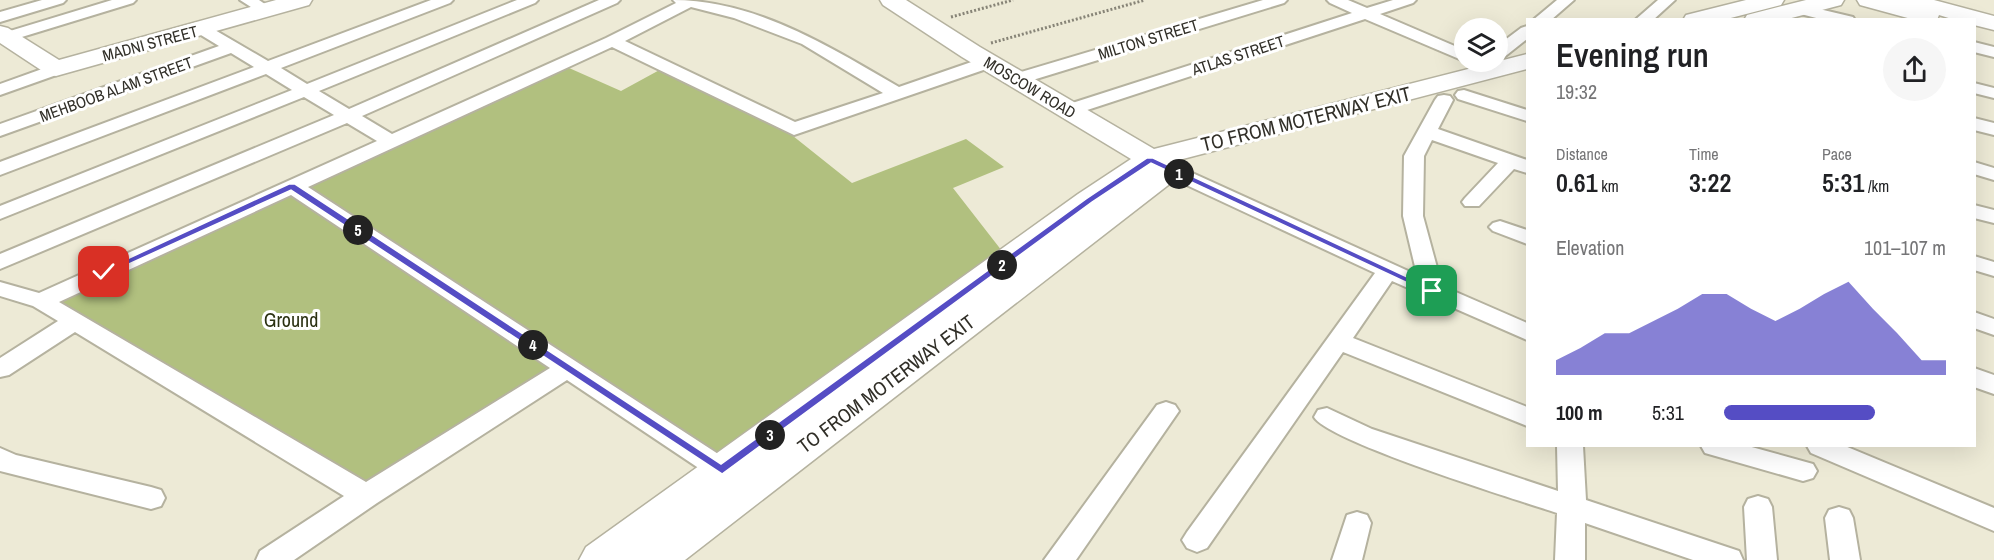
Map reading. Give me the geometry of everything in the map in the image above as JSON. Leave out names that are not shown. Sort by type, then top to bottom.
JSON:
[{"type":"main road","name":"MADNI STREET","points":[[56,69],[202,29],[258,5],[302,0]]},
{"type":"main road","name":"MOSCOW ROAD","points":[[891,0],[978,56],[1160,165]]},
{"type":"main road","points":[[1702,18],[1773,0]]},
{"type":"main road","points":[[1763,18],[1833,0]]},
{"type":"main road","points":[[1868,0],[1941,10]]},
{"type":"main road","points":[[1908,0],[1974,18]]},
{"type":"main road","points":[[1976,19],[1994,23]]},
{"type":"main road","points":[[2,29],[56,69]]},
{"type":"main road","points":[[1976,29],[1994,34]]},
{"type":"main road","name":"TO FROM MOTERWAY EXIT","points":[[1508,61],[1526,61]]},
{"type":"main road","name":"TO FROM MOTERWAY EXIT","points":[[652,560],[1160,165],[1167,154],[1454,72]]},
{"type":"main road","name":"TO FROM MOTERWAY EXIT","points":[[601,560],[1089,200],[1160,165],[1526,78]]},
{"type":"street","points":[[2,29],[58,0]]},
{"type":"street","points":[[2,29],[128,0]]},
{"type":"street","points":[[0,169],[445,0]]},
{"type":"street","points":[[0,213],[530,0]]},
{"type":"street","points":[[0,262],[350,115],[612,0]]},
{"type":"street","name":"MILTON STREET","points":[[1017,79],[1279,0]]},
{"type":"street","points":[[1335,0],[1454,52]]},
{"type":"street","name":"ATLAS STREET","points":[[1069,110],[1408,0]]},
{"type":"street","points":[[1544,18],[1566,0]]},
{"type":"street","points":[[1645,18],[1667,0]]},
{"type":"street","points":[[41,301],[612,40],[686,1],[740,15],[808,41],[898,94]]},
{"type":"street","points":[[1798,9],[1838,18]]},
{"type":"street","points":[[202,29],[392,141]]},
{"type":"street","points":[[1508,46],[1526,32]]},
{"type":"street","points":[[612,40],[794,129],[898,94],[978,56]]},
{"type":"street","name":"MEHBOOB ALAM STREET","points":[[0,130],[233,47]]},
{"type":"street","points":[[1976,48],[1994,52]]},
{"type":"street","name":"MADNI STREET","points":[[0,90],[56,69]]},
{"type":"street","points":[[1976,88],[1994,93]]},
{"type":"street","points":[[1432,291],[1413,216],[1414,156],[1427,132],[1454,97],[1526,116]]},
{"type":"street","points":[[1976,124],[1994,129]]},
{"type":"street","points":[[1427,132],[1519,164]]},
{"type":"street","points":[[1472,202],[1519,164]]},
{"type":"street","points":[[1160,165],[1388,271],[1526,332]]},
{"type":"street","points":[[1976,169],[1994,174]]},
{"type":"street","points":[[292,186],[722,470]]},
{"type":"street","points":[[1976,212],[1994,217]]},
{"type":"street","points":[[1500,227],[1526,238]]},
{"type":"street","points":[[1976,264],[1994,269]]},
{"type":"street","points":[[1197,540],[1388,271]]},
{"type":"street","points":[[0,289],[41,301],[367,496]]},
{"type":"street","points":[[0,369],[75,321]]},
{"type":"street","points":[[1976,321],[1994,327]]},
{"type":"street","points":[[1338,341],[1526,417]]},
{"type":"street","points":[[272,560],[367,496],[567,369]]},
{"type":"street","points":[[1976,379],[1994,385]]},
{"type":"street","points":[[1059,560],[1166,411]]},
{"type":"street","points":[[1327,417],[1363,436],[1728,560]]},
{"type":"street","points":[[1570,447],[1572,507],[1570,560]]},
{"type":"street","points":[[1718,447],[1803,471]]},
{"type":"street","points":[[1822,447],[1994,520]]},
{"type":"street","points":[[2,463],[151,498]]},
{"type":"street","points":[[1758,507],[1762,560]]},
{"type":"street","points":[[1839,518],[1845,560]]},
{"type":"street","points":[[1347,560],[1357,523]]},
{"type":"path","points":[[927,23],[1013,0]]},
{"type":"path","points":[[978,56],[1145,0]]},
{"type":"green space","name":"Ground","points":[[560,64],[621,91],[665,67],[788,132],[852,183],[966,139],[1004,167],[953,188],[1009,260],[722,470],[567,369],[367,496],[41,301]]},
{"type":"route","points":[[104,272],[292,186],[722,470],[1089,200],[1150,160],[1432,291]]}]
